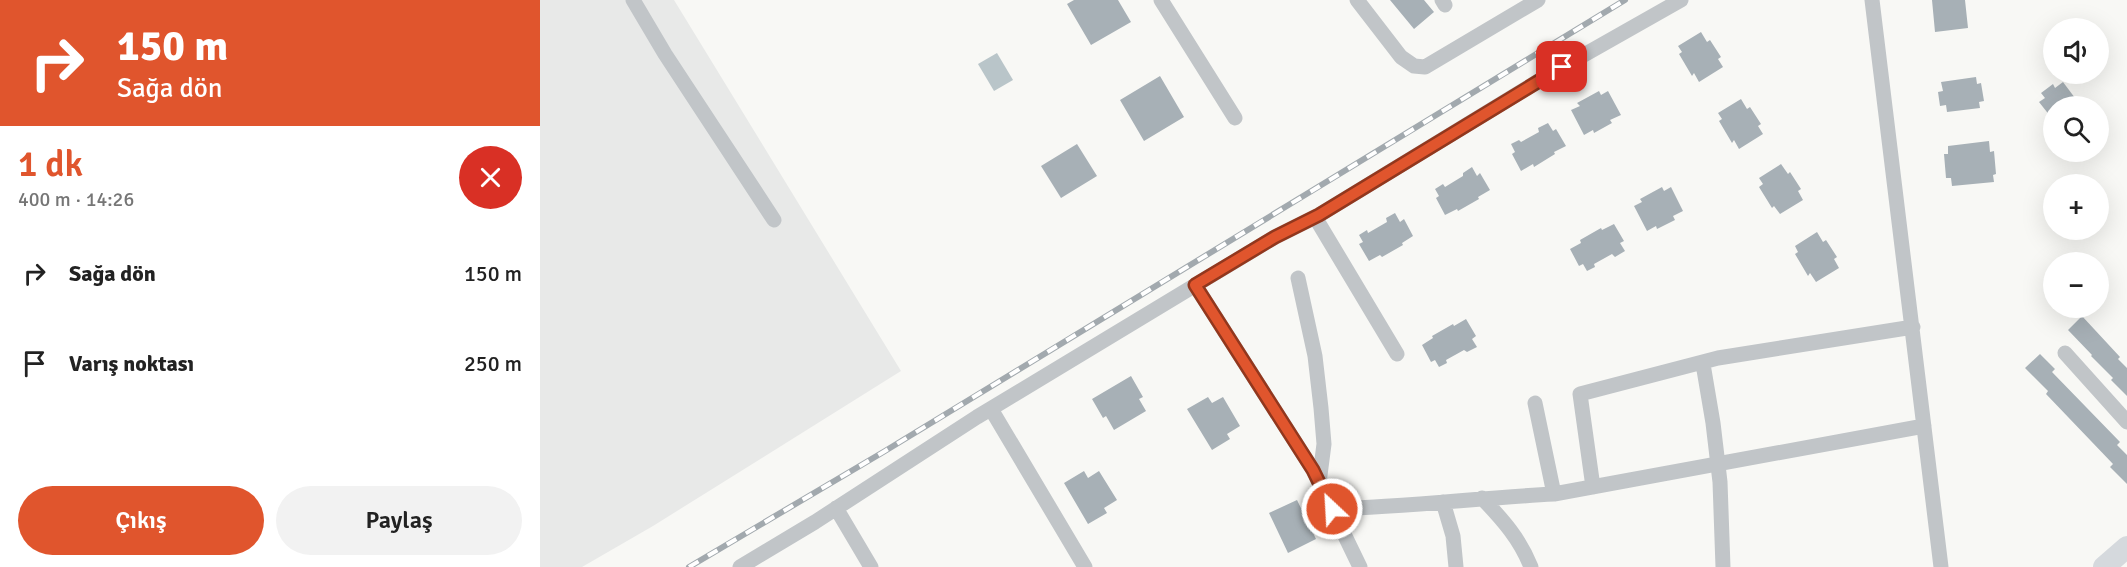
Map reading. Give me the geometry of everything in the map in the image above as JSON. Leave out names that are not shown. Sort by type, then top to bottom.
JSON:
[{"type":"highway","points":[[2104,567],[2127,547]]},
{"type":"highway","points":[[2123,567],[2127,564]]},
{"type":"street","points":[[633,0],[665,54],[774,220]]},
{"type":"street","points":[[1161,0],[1235,118]]},
{"type":"street","points":[[1357,0],[1401,57],[1414,66],[1425,67],[1538,0]]},
{"type":"street","points":[[740,567],[991,409],[1195,285],[1275,237],[1316,217],[1545,77],[1681,0]]},
{"type":"street","points":[[1872,0],[1913,327],[1936,565]]},
{"type":"street","points":[[1316,217],[1396,354]]},
{"type":"street","points":[[1298,278],[1315,356],[1321,408],[1324,444],[1319,483]]},
{"type":"street","points":[[1195,285],[1313,470],[1360,567]]},
{"type":"street","points":[[1593,487],[1580,394],[1703,364],[1718,358],[1913,327]]},
{"type":"street","points":[[2065,353],[2127,422]]},
{"type":"street","points":[[1703,364],[1718,464],[1723,567]]},
{"type":"street","points":[[1535,403],[1554,494]]},
{"type":"street","points":[[991,409],[1085,567]]},
{"type":"street","points":[[1332,509],[1554,494],[1924,426]]},
{"type":"street","points":[[1482,498],[1510,528],[1526,553],[1531,567]]},
{"type":"street","points":[[1443,502],[1453,536],[1456,567]]},
{"type":"street","points":[[836,508],[871,567]]},
{"type":"shaded area","points":[[540,0],[674,0],[901,371],[653,526],[582,567],[540,567]]},
{"type":"shaded area","points":[[997,53],[1013,80],[994,91],[978,64]]},
{"type":"building","points":[[1074,0],[1118,0],[1131,22],[1091,45],[1067,4]]},
{"type":"building","points":[[1390,0],[1424,0],[1434,12],[1414,29]]},
{"type":"building","points":[[1932,0],[1965,0],[1968,28],[1935,32]]},
{"type":"building","points":[[1701,32],[1707,42],[1710,40],[1721,57],[1718,59],[1723,67],[1699,82],[1694,73],[1692,76],[1679,54],[1682,52],[1678,46]]},
{"type":"building","points":[[1160,76],[1184,117],[1144,141],[1120,100]]},
{"type":"building","points":[[1976,77],[1977,84],[1981,83],[1984,101],[1979,102],[1980,108],[1947,112],[1946,105],[1940,106],[1938,92],[1943,91],[1941,82]]},
{"type":"building","points":[[2053,84],[2055,88],[2064,84],[2074,96],[2043,96],[2041,93]]},
{"type":"building","points":[[1599,91],[1601,95],[1608,91],[1621,115],[1610,120],[1612,123],[1594,133],[1593,130],[1584,135],[1571,110],[1580,106],[1577,103]]},
{"type":"building","points":[[1741,99],[1747,109],[1750,107],[1761,124],[1758,126],[1763,134],[1739,149],[1734,140],[1732,143],[1719,121],[1722,119],[1718,113]]},
{"type":"building","points":[[1548,123],[1553,131],[1556,129],[1566,146],[1534,167],[1533,164],[1521,171],[1512,154],[1515,152],[1511,144],[1519,140],[1521,142],[1539,132],[1538,128]]},
{"type":"building","points":[[1989,141],[1990,152],[1994,151],[1996,174],[1993,175],[1994,182],[1952,186],[1951,178],[1946,178],[1944,154],[1948,154],[1948,146]]},
{"type":"building","points":[[1077,144],[1097,176],[1061,198],[1041,166]]},
{"type":"building","points":[[1781,164],[1788,174],[1790,172],[1801,189],[1798,191],[1803,200],[1780,214],[1774,206],[1772,208],[1759,187],[1763,184],[1759,178]]},
{"type":"building","points":[[1472,167],[1477,176],[1480,173],[1490,190],[1458,211],[1457,209],[1445,215],[1436,198],[1439,196],[1435,189],[1443,184],[1445,187],[1463,176],[1463,173]]},
{"type":"building","points":[[1662,187],[1664,191],[1671,187],[1683,211],[1673,216],[1675,220],[1647,231],[1634,206],[1642,202],[1640,199]]},
{"type":"building","points":[[1395,213],[1400,222],[1404,219],[1413,236],[1402,243],[1403,245],[1382,257],[1380,255],[1369,261],[1359,244],[1363,242],[1359,235],[1367,230],[1368,233],[1387,222],[1386,218]]},
{"type":"building","points":[[1614,224],[1624,241],[1620,243],[1625,251],[1615,257],[1612,254],[1594,264],[1595,267],[1587,271],[1583,264],[1579,266],[1570,249],[1581,243],[1580,240],[1601,228],[1602,230]]},
{"type":"building","points":[[1817,232],[1823,242],[1826,240],[1837,257],[1834,259],[1839,268],[1816,282],[1810,273],[1808,276],[1795,254],[1798,252],[1795,246]]},
{"type":"building","points":[[2080,318],[2084,318],[2120,357],[2118,359],[2127,368],[2127,396],[2111,380],[2113,378],[2068,330]]},
{"type":"building","points":[[1466,319],[1476,336],[1472,339],[1477,347],[1467,352],[1464,350],[1446,360],[1447,363],[1439,367],[1435,360],[1431,362],[1422,345],[1433,338],[1432,336]]},
{"type":"building","points":[[2040,354],[2055,369],[2052,372],[2120,442],[2117,445],[2127,455],[2127,484],[2110,467],[2113,464],[2046,394],[2048,391],[2025,368]]},
{"type":"building","points":[[1131,376],[1143,397],[1139,399],[1146,411],[1114,430],[1106,416],[1103,418],[1092,399]]},
{"type":"building","points":[[1208,397],[1212,403],[1223,397],[1240,426],[1227,434],[1230,439],[1212,450],[1187,409]]},
{"type":"building","points":[[1084,471],[1088,478],[1099,471],[1117,500],[1104,508],[1107,513],[1088,524],[1064,483]]},
{"type":"building","points":[[1297,500],[1316,539],[1288,553],[1269,513]]},
{"type":"railway","points":[[689,567],[885,451],[1625,0]]},
{"type":"route","points":[[1332,509],[1313,470],[1195,285],[1275,237],[1319,215],[1562,67]]}]
